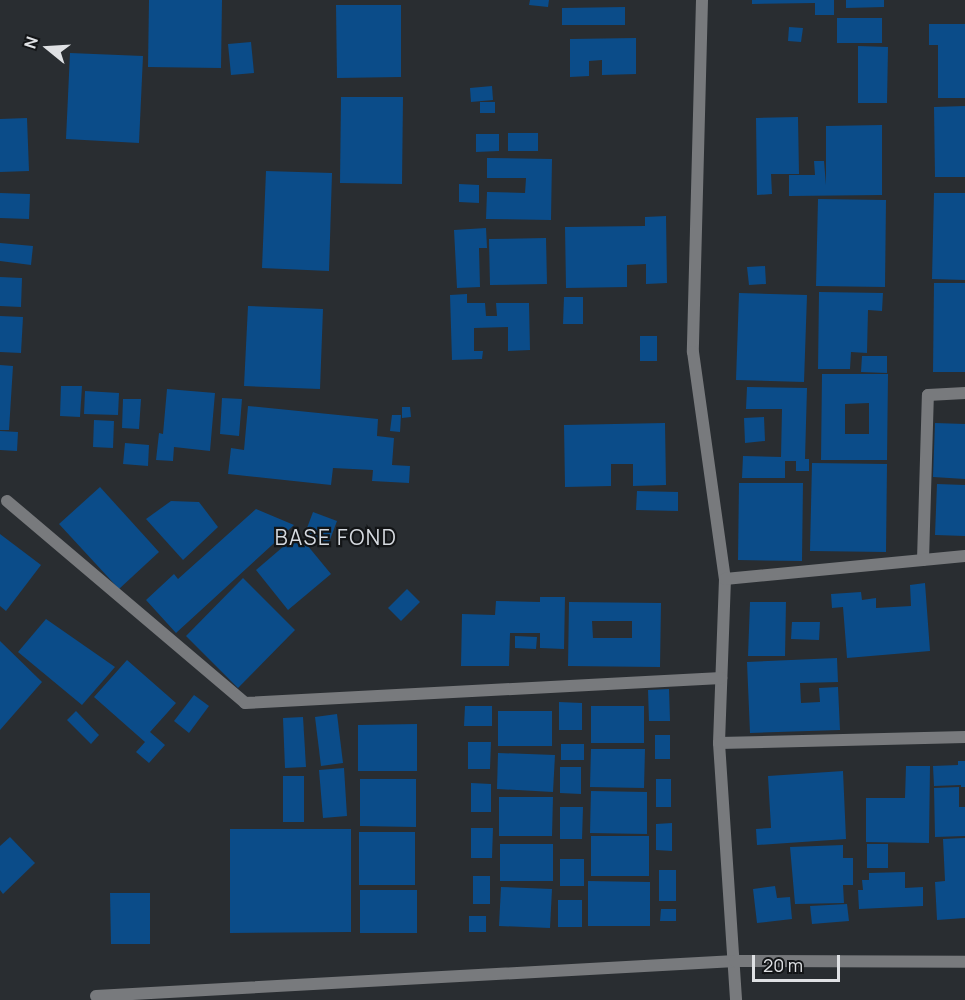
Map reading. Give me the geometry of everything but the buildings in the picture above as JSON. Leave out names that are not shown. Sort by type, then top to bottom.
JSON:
[{"type":"street","points":[[702,0],[693,352],[724,579],[719,743],[736,1000]]},
{"type":"street","points":[[923,560],[928,395],[965,393]]},
{"type":"street","points":[[7,501],[245,703],[721,678]]},
{"type":"street","points":[[724,579],[965,556]]},
{"type":"street","points":[[719,743],[965,737]]},
{"type":"street","points":[[96,996],[735,962],[965,962]]},
{"type":"district","name":"BASE FOND","points":[[336,537]]}]
